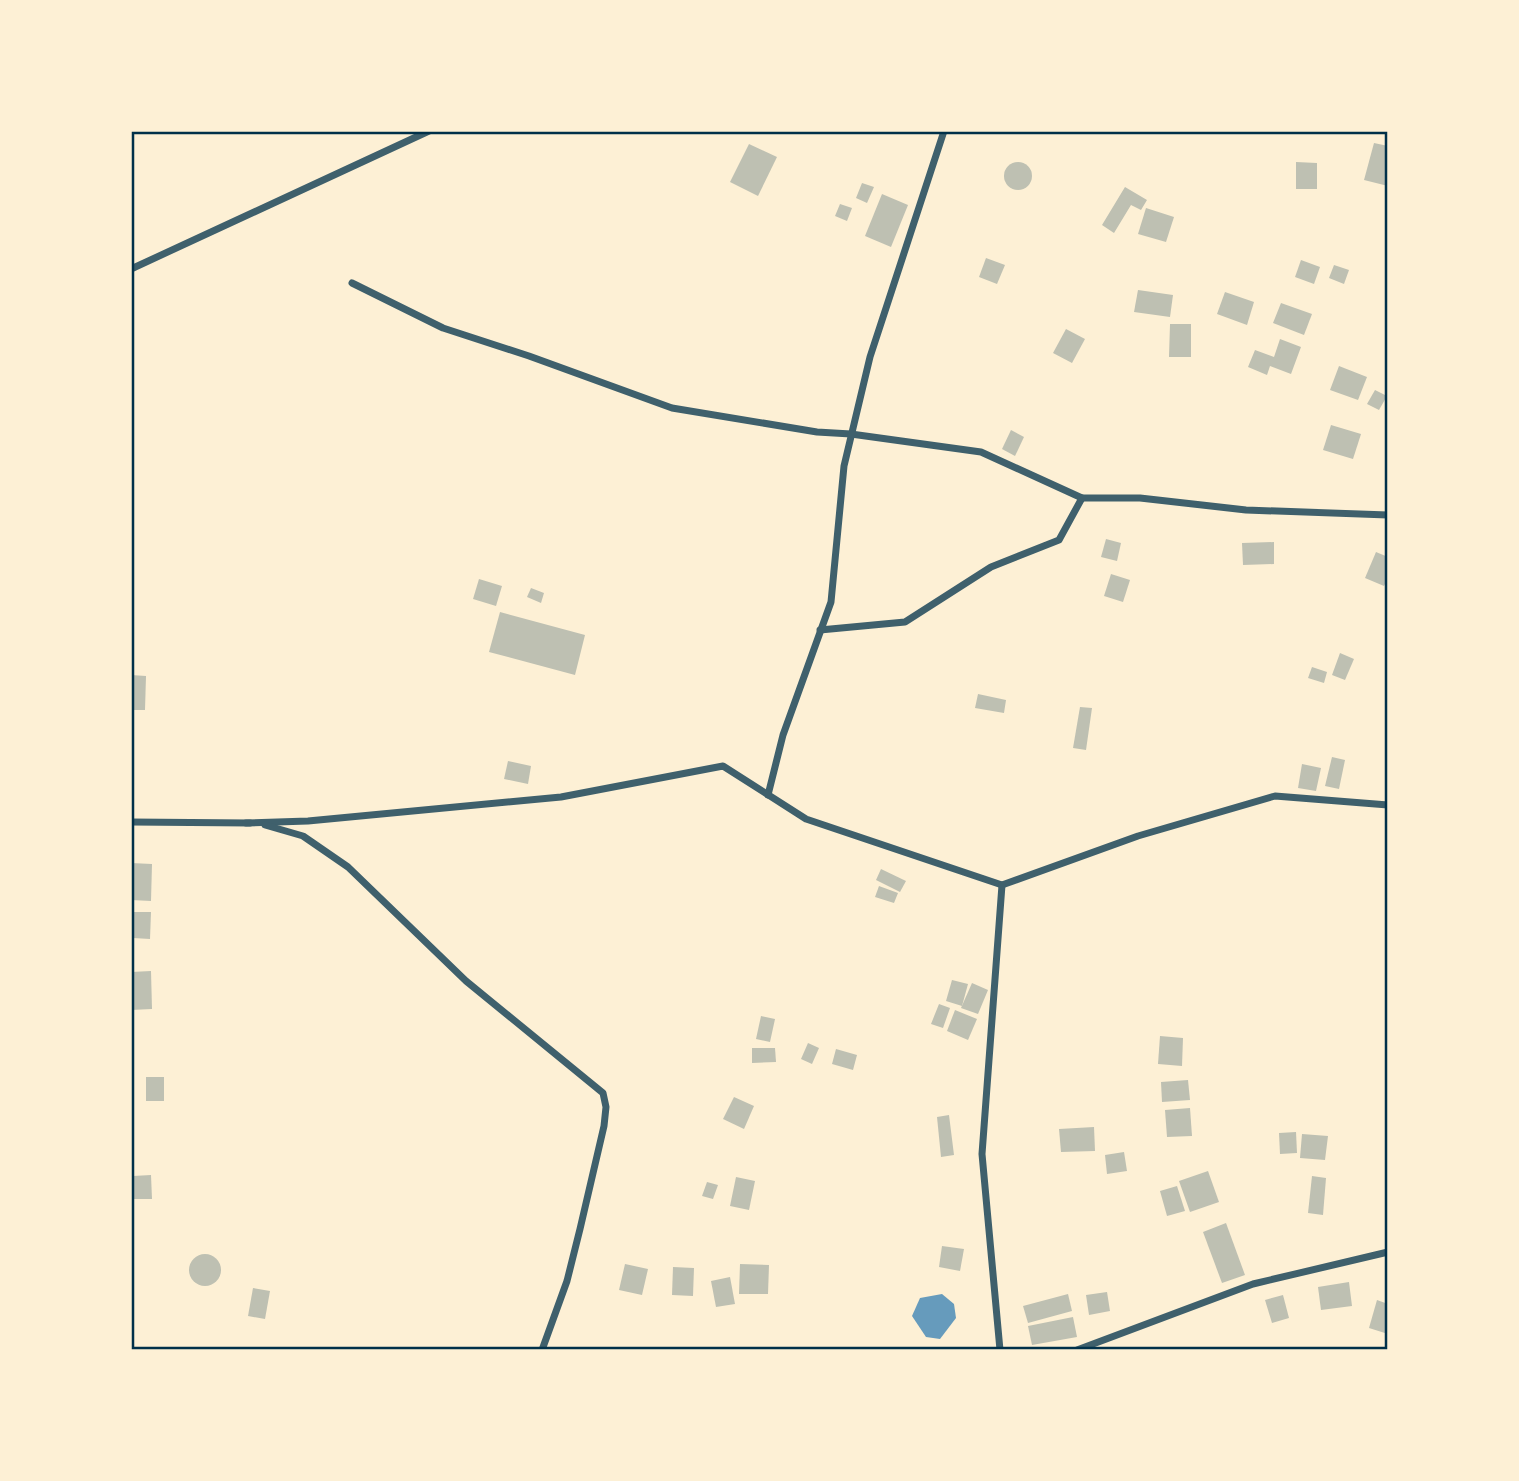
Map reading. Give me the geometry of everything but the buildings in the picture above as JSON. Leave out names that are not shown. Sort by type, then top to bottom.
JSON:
[{"type":"street","points":[[131,269],[429,131]]},
{"type":"street","points":[[768,795],[783,736],[831,602],[844,466],[870,357],[944,131]]},
{"type":"street","points":[[352,283],[443,328],[672,408],[817,432],[851,434],[981,452],[1082,498],[1140,498],[1246,510],[1388,515]]},
{"type":"street","points":[[820,630],[905,622],[991,567],[1059,540],[1082,498]]},
{"type":"street","points":[[246,823],[308,821],[561,797],[723,766],[806,818],[1002,885],[1138,836],[1275,796],[1388,805]]},
{"type":"street","points":[[131,822],[259,823],[303,836],[348,866],[466,981],[603,1093],[606,1107],[604,1126],[592,1178],[567,1281],[542,1350]]},
{"type":"street","points":[[1000,1350],[982,1154],[1002,885]]},
{"type":"street","points":[[1077,1350],[1253,1284],[1388,1252]]},
{"type":"water","points":[[942,1294],[954,1304],[956,1318],[940,1339],[926,1337],[912,1316],[920,1298]]}]
